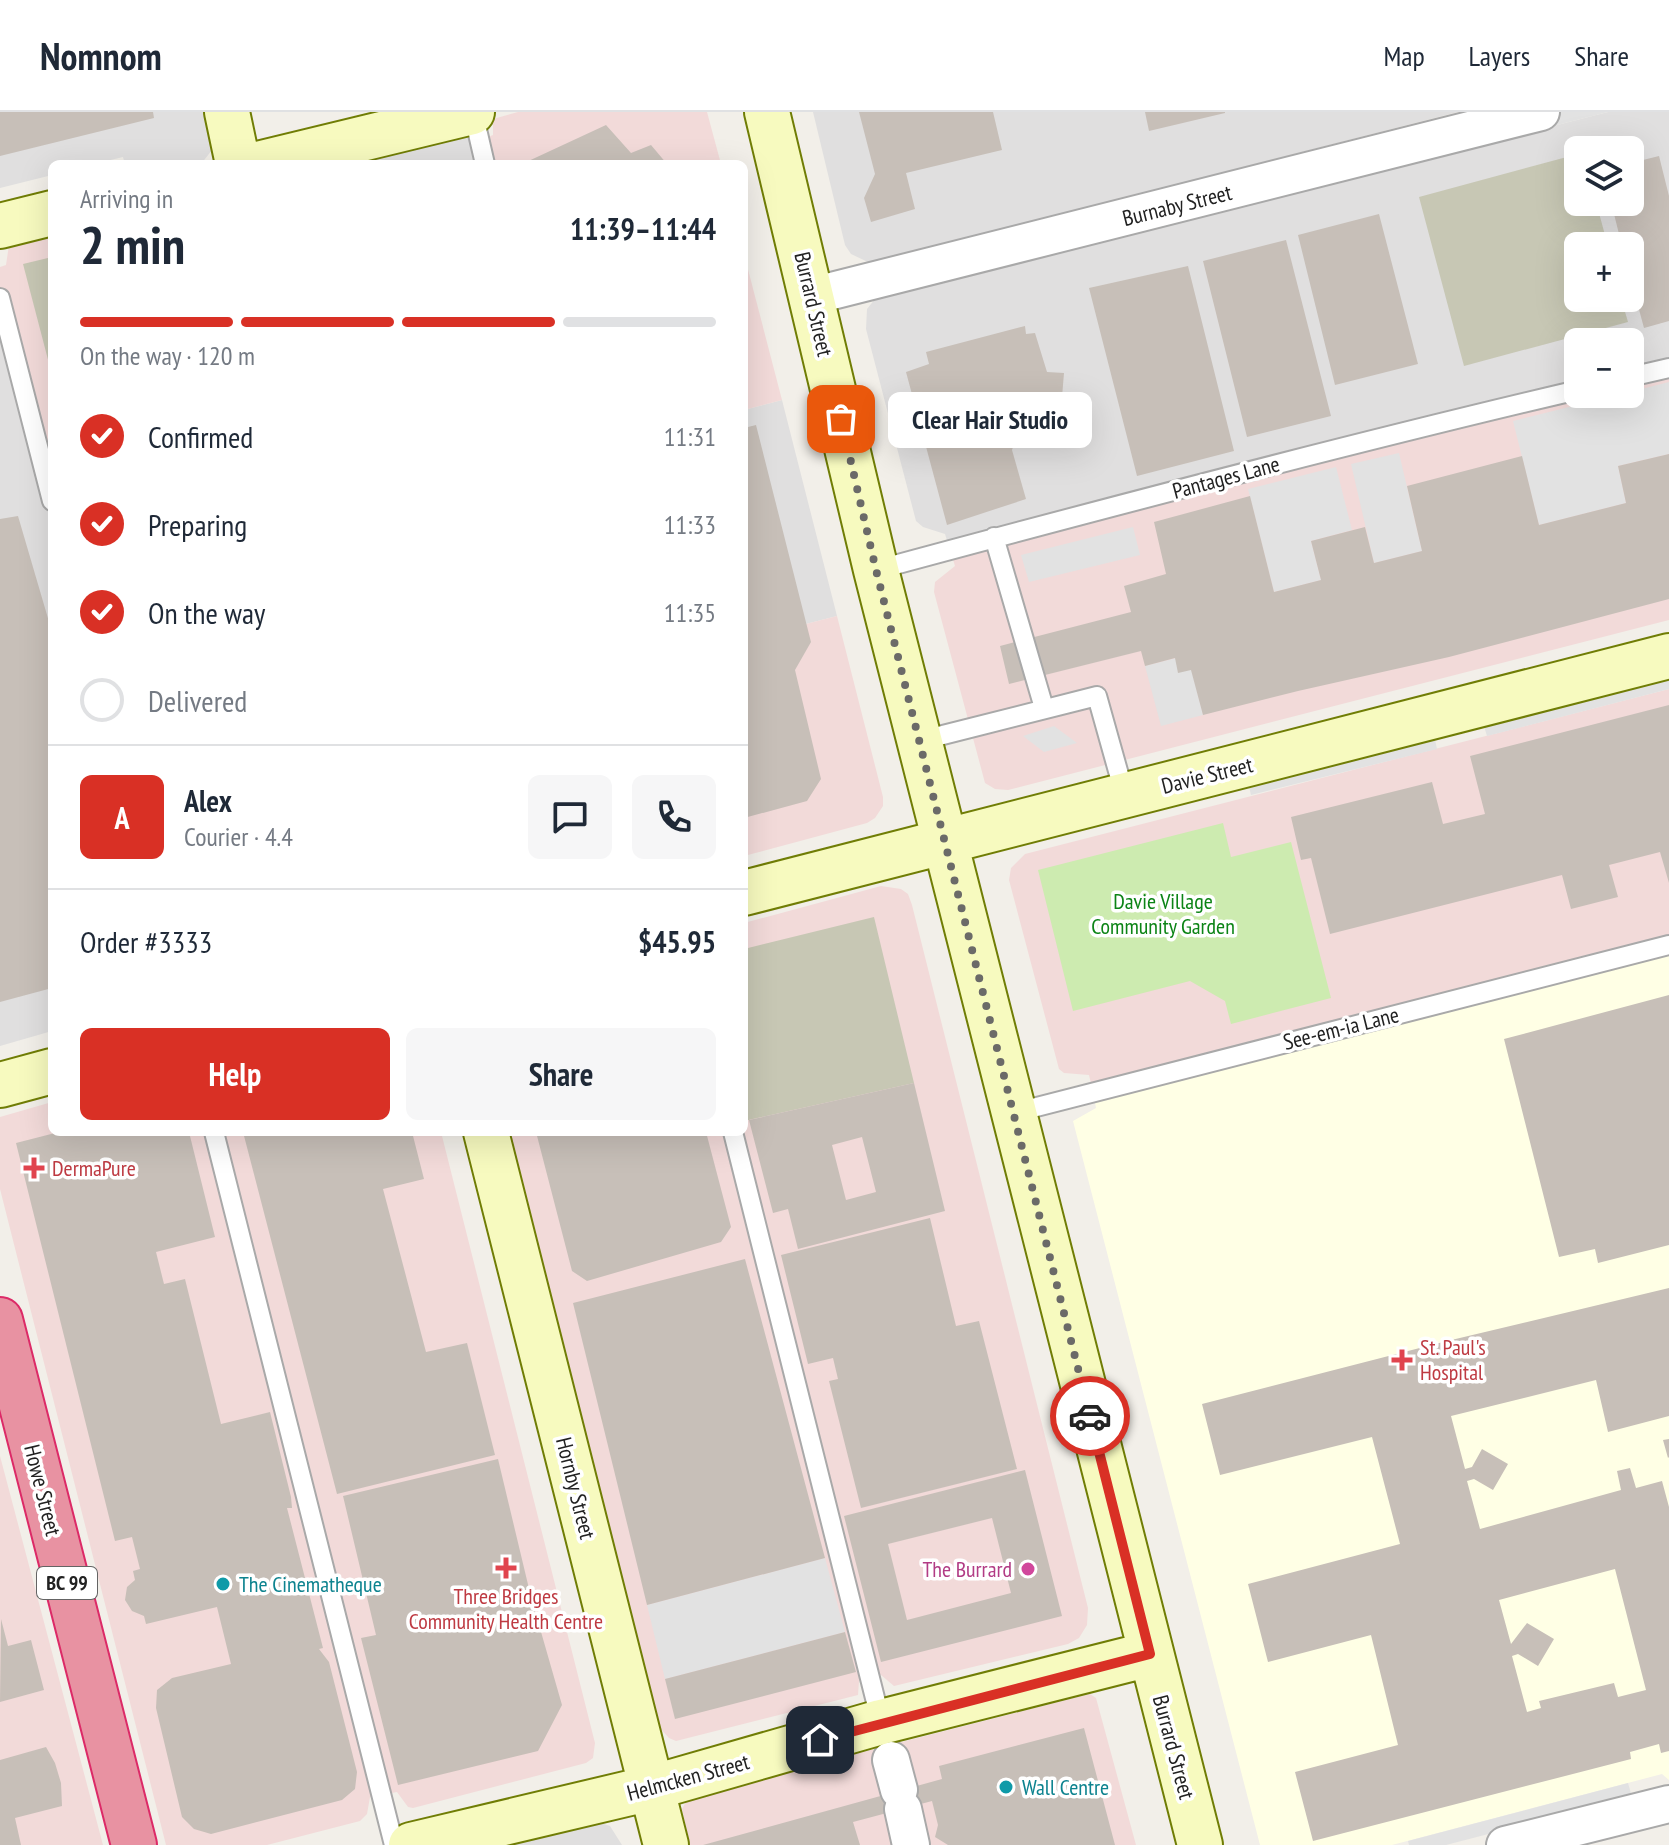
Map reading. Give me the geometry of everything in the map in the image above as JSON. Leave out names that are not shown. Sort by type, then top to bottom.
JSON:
[{"type":"highway","name":"Howe Street","points":[[0,1320],[134,1845]]},
{"type":"main road","points":[[227,112],[237,160]]},
{"type":"main road","points":[[274,160],[472,112]]},
{"type":"main road","name":"Burrard Street","points":[[767,112],[876,570],[1200,1845]]},
{"type":"main road","points":[[0,226],[48,214]]},
{"type":"main road","name":"Davie Street","points":[[748,892],[1669,656]]},
{"type":"main road","points":[[0,1085],[48,1072]]},
{"type":"main road","name":"Hornby Street","points":[[487,1136],[666,1845]]},
{"type":"main road","name":"Helmcken Street","points":[[411,1845],[651,1788],[893,1770],[1150,1654]]},
{"type":"street","name":"Burnaby Street","points":[[812,296],[1541,112]]},
{"type":"street","points":[[893,1770],[911,1845]]},
{"type":"street","points":[[1505,1845],[1669,1804]]},
{"type":"lane","points":[[472,112],[484,160]]},
{"type":"lane","points":[[0,298],[48,485]]},
{"type":"lane","points":[[1644,374],[1669,368]]},
{"type":"lane","name":"Pantages Lane","points":[[876,570],[1286,461],[1564,393]]},
{"type":"lane","points":[[994,537],[1044,708]]},
{"type":"lane","points":[[919,741],[1097,696],[1125,796]]},
{"type":"lane","name":"See-em-ia Lane","points":[[1013,1113],[1669,945]]},
{"type":"lane","points":[[215,1136],[394,1845]]},
{"type":"lane","points":[[734,1136],[893,1770]]},
{"type":"shaded area","points":[[0,112],[216,112],[216,139],[204,160],[124,160],[123,157],[111,160],[48,160],[48,176],[0,188]]},
{"type":"shaded area","points":[[518,112],[707,112],[720,160],[484,160],[480,140],[493,135],[493,119]]},
{"type":"shaded area","points":[[813,112],[1458,112],[870,263],[851,254],[845,245]]},
{"type":"shaded area","points":[[1561,112],[1608,112],[1429,158],[1426,146]]},
{"type":"shaded area","points":[[1608,112],[1669,112],[1669,368],[1644,374],[1644,328],[1564,328],[1564,394],[950,550],[945,534],[923,527],[916,521],[866,329],[867,309],[875,299]]},
{"type":"shaded area","points":[[467,134],[470,142],[480,140],[484,160],[333,160]]},
{"type":"shaded area","points":[[1564,158],[1564,216],[1600,216],[1604,232],[1564,232],[1564,312],[1625,312],[1628,322],[1606,328],[1564,328],[1564,339],[1464,366],[1419,197]]},
{"type":"shaded area","points":[[48,232],[48,485],[0,298],[0,267],[6,265],[9,245]]},
{"type":"shaded area","points":[[48,258],[48,360],[23,264]]},
{"type":"shaded area","points":[[748,269],[782,400],[748,409]]},
{"type":"shaded area","points":[[0,298],[48,485],[48,1032],[0,1046]]},
{"type":"shaded area","points":[[1669,368],[1669,620],[1008,790],[995,789],[985,783],[934,592],[935,582],[955,566],[950,550],[1564,397],[1564,408],[1644,408],[1644,374]]},
{"type":"shaded area","points":[[1669,382],[1669,454],[1618,466],[1626,503],[1539,525],[1513,421],[1565,408],[1644,408],[1644,388]]},
{"type":"shaded area","points":[[782,400],[837,616],[748,639],[748,409]]},
{"type":"shaded area","points":[[1399,453],[1422,551],[1374,563],[1351,464]]},
{"type":"shaded area","points":[[1336,467],[1352,530],[1311,541],[1321,580],[1274,592],[1248,489]]},
{"type":"shaded area","points":[[1133,527],[1140,555],[1029,582],[1021,555]]},
{"type":"shaded area","points":[[837,616],[883,797],[883,806],[875,818],[867,823],[748,855],[748,639]]},
{"type":"shaded area","points":[[1188,655],[1203,715],[1161,726],[1145,666]]},
{"type":"shaded area","points":[[1669,675],[1669,689],[1487,736],[1483,723]]},
{"type":"shaded area","points":[[1669,689],[1669,945],[1093,1092],[1089,1075],[1064,1073],[1059,1069],[1009,880],[1011,868],[1025,854]]},
{"type":"shaded area","points":[[1054,726],[1077,743],[1044,752],[1023,736]]},
{"type":"shaded area","points":[[1434,735],[1437,749],[1251,795],[1248,782]]},
{"type":"shaded area","points":[[881,886],[901,889],[908,894],[1088,1608],[1087,1625],[1079,1638],[1068,1644],[894,1686],[881,1675],[859,1681],[858,1695],[676,1741],[659,1727],[509,1136],[748,1136],[748,922]]},
{"type":"shaded area","points":[[874,917],[914,1083],[748,1120],[748,948]]},
{"type":"shaded area","name":"St. Paul's Hospital","points":[[1669,945],[1669,1780],[1662,1774],[1392,1845],[1260,1845],[1073,1121],[1096,1108],[1093,1092]]},
{"type":"shaded area","points":[[48,1103],[48,1136],[442,1136],[595,1743],[593,1758],[586,1763],[413,1808],[408,1807],[397,1792],[370,1797],[367,1814],[360,1821],[267,1845],[166,1845],[0,1189],[0,1117]]},
{"type":"shaded area","points":[[0,1456],[103,1845],[0,1845]]},
{"type":"shaded area","points":[[825,1558],[845,1632],[665,1679],[647,1605]]},
{"type":"shaded area","points":[[1090,1694],[1096,1698],[1136,1845],[690,1845],[682,1809],[694,1795]]},
{"type":"shaded area","points":[[1628,1783],[1632,1797],[1446,1845],[1409,1845],[1408,1841]]},
{"type":"shaded area","points":[[595,1821],[610,1826],[622,1845],[502,1845]]},
{"type":"green space","name":"Davie Village Community Garden","points":[[1223,823],[1231,857],[1291,842],[1331,998],[1231,1024],[1225,1001],[1190,981],[1073,1011],[1038,870]]},
{"type":"building","points":[[0,112],[153,112],[154,118],[0,156]]},
{"type":"building","points":[[859,112],[993,112],[1002,150],[906,173],[915,209],[871,222],[864,198],[875,174]]},
{"type":"building","points":[[1145,112],[1225,112],[1225,113],[1149,131]]},
{"type":"building","points":[[606,125],[631,153],[651,145],[664,160],[531,160]]},
{"type":"building","points":[[1659,156],[1669,196],[1669,321],[1644,328],[1640,312],[1644,312],[1644,232],[1618,232],[1614,216],[1644,216],[1644,160]]},
{"type":"building","points":[[1379,214],[1418,364],[1335,385],[1298,235]]},
{"type":"building","points":[[1286,240],[1331,416],[1247,437],[1203,261]]},
{"type":"building","points":[[1188,266],[1234,451],[1137,476],[1089,288]]},
{"type":"building","points":[[1025,326],[1026,334],[1035,333],[1047,372],[1064,373],[1062,397],[1037,407],[1020,428],[1012,450],[1026,499],[947,525],[906,372],[929,364],[926,352]]},
{"type":"building","points":[[756,425],[811,642],[795,670],[821,779],[807,801],[748,817],[748,427]]},
{"type":"building","points":[[1669,454],[1669,599],[1449,657],[1203,715],[1191,670],[1178,673],[1175,658],[1145,666],[1141,651],[1009,684],[1000,646],[1131,612],[1124,586],[1166,574],[1154,522],[1250,496],[1274,592],[1321,580],[1311,541],[1365,527],[1374,563],[1422,551],[1407,486],[1522,456],[1539,525],[1626,503],[1618,466]]},
{"type":"building","points":[[18,516],[48,618],[48,989],[0,1002],[0,519]]},
{"type":"building","points":[[1669,705],[1669,883],[1660,852],[1609,865],[1618,897],[1571,909],[1562,875],[1330,934],[1311,858],[1301,860],[1291,817],[1432,782],[1443,824],[1485,814],[1470,756]]},
{"type":"building","points":[[1669,995],[1669,1245],[1598,1263],[1595,1249],[1559,1257],[1504,1039]]},
{"type":"building","points":[[914,1083],[945,1211],[798,1249],[788,1209],[773,1213],[749,1120]],"holes":[[[862,1137],[876,1192],[846,1200],[832,1145]]]},
{"type":"building","points":[[48,1135],[190,1136],[215,1237],[156,1252],[164,1284],[185,1279],[221,1424],[270,1412],[291,1497],[292,1508],[287,1508],[323,1648],[319,1649],[329,1662],[357,1772],[355,1789],[342,1800],[211,1834],[194,1829],[182,1817],[156,1708],[157,1690],[172,1678],[231,1664],[217,1607],[146,1624],[144,1616],[132,1611],[125,1600],[127,1587],[135,1580],[133,1571],[140,1569],[132,1537],[115,1541],[16,1143]]},
{"type":"building","points":[[244,1136],[413,1136],[424,1179],[383,1189],[426,1352],[467,1343],[495,1455],[337,1494]]},
{"type":"building","points":[[537,1136],[707,1136],[731,1227],[721,1242],[587,1281],[572,1271]]},
{"type":"building","points":[[930,1218],[956,1326],[979,1321],[1017,1469],[861,1508],[829,1381],[838,1379],[833,1358],[808,1364],[781,1255]]},
{"type":"building","points":[[745,1259],[825,1558],[647,1605],[573,1303]]},
{"type":"building","points":[[1669,1288],[1669,1416],[1608,1432],[1596,1380],[1451,1416],[1465,1469],[1472,1467],[1482,1449],[1508,1464],[1493,1490],[1474,1479],[1467,1481],[1480,1529],[1621,1490],[1617,1471],[1630,1468],[1636,1488],[1662,1481],[1669,1507],[1669,1751],[1661,1753],[1659,1744],[1630,1752],[1631,1759],[1313,1841],[1295,1772],[1398,1745],[1371,1635],[1268,1662],[1248,1584],[1400,1544],[1372,1437],[1220,1475],[1202,1404]],"holes":[[[1615,1569],[1646,1690],[1618,1697],[1614,1683],[1539,1701],[1541,1708],[1527,1712],[1512,1656],[1518,1654],[1538,1666],[1554,1639],[1527,1623],[1511,1644],[1499,1600]]]},
{"type":"building","points":[[1669,1439],[1669,1457],[1668,1458],[1663,1440]]},
{"type":"building","points":[[498,1459],[531,1597],[562,1705],[538,1751],[398,1785],[361,1638],[376,1635],[343,1496]]},
{"type":"building","name":"The Burrard","points":[[1025,1470],[1062,1616],[881,1662],[844,1516]],"holes":[[[992,1518],[1011,1593],[907,1620],[888,1544]]]},
{"type":"building","points":[[1,1619],[8,1646],[31,1640],[44,1690],[0,1702]]},
{"type":"building","points":[[845,1632],[856,1672],[675,1719],[665,1679]]},
{"type":"building","name":"Wall Centre","points":[[1084,1728],[1115,1845],[948,1845],[935,1837],[938,1825],[932,1801],[853,1822],[860,1845],[703,1845],[942,1779],[939,1766]]},
{"type":"building","points":[[46,1747],[61,1783],[62,1806],[15,1818],[21,1845],[0,1845],[0,1760]]},
{"type":"way so far","points":[[841,419],[876,570],[1090,1416]]},
{"type":"place","name":"Clear Hair Studio","points":[[841,419]]},
{"type":"place","name":"DermaPure","points":[[34,1168]]},
{"type":"place","name":"St. Paul's Hospital","points":[[1402,1360]]},
{"type":"place","name":"Three Bridges Community Health Centre","points":[[506,1568]]},
{"type":"place","name":"The Burrard","points":[[1028,1569]]},
{"type":"place","name":"The Cinematheque","points":[[223,1584]]},
{"type":"place","name":"Wall Centre","points":[[1006,1787]]},
{"type":"route","points":[[820,1740],[1150,1654],[1090,1416]]}]
